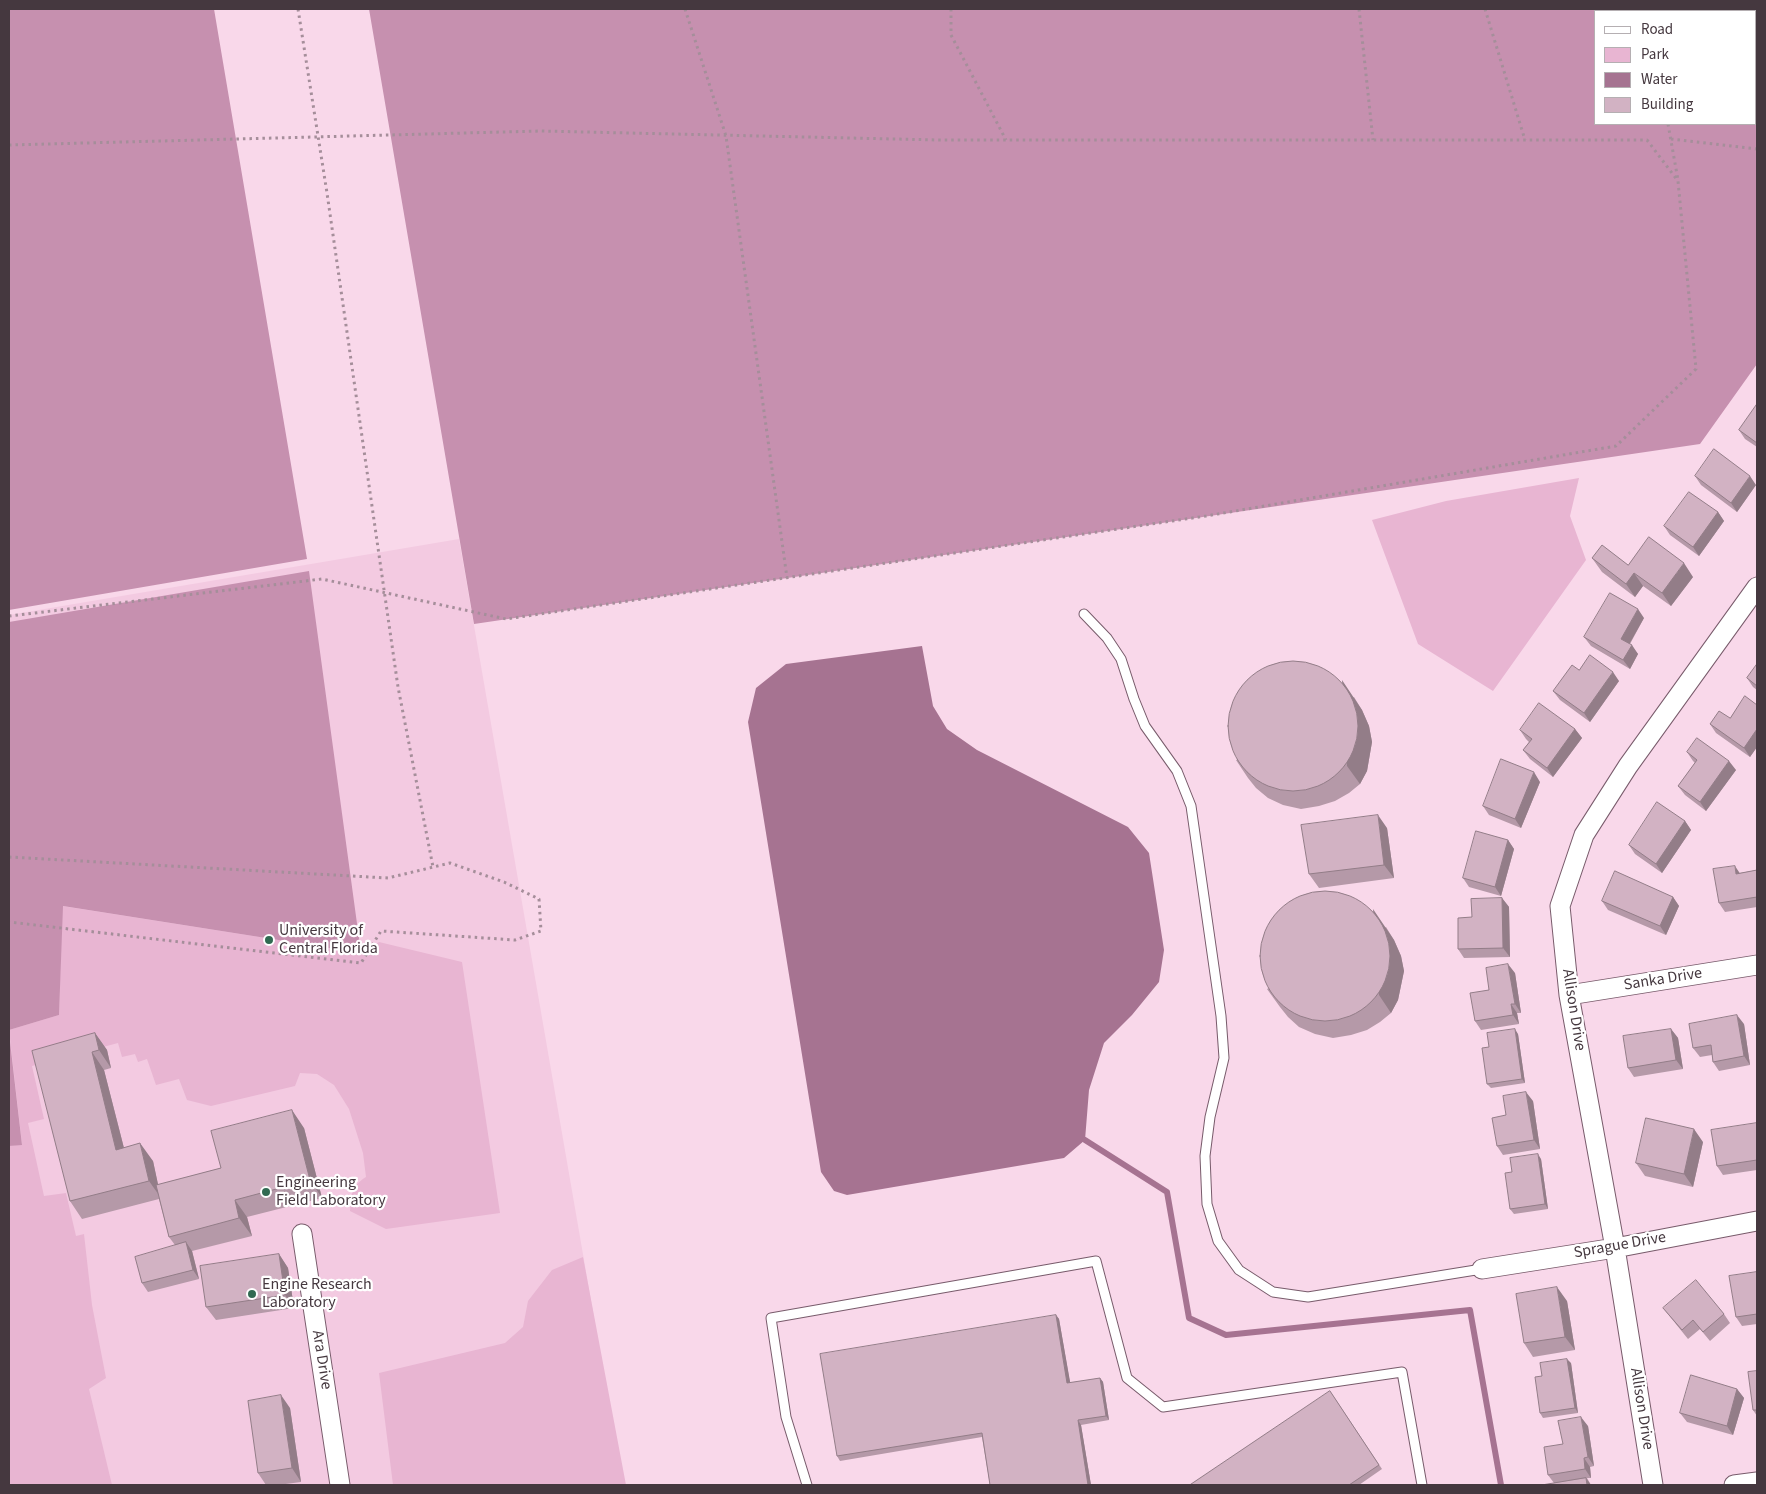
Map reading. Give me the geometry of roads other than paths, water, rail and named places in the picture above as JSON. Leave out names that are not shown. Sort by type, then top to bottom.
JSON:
[{"type":"street","name":"Allison Drive","points":[[1653,1485],[1615,1248],[1569,994],[1560,906],[1584,835],[1628,766],[1757,587]]},
{"type":"street","name":"Sanka Drive","points":[[1569,994],[1757,965]]},
{"type":"street","name":"Sprague Drive","points":[[1482,1269],[1615,1248],[1757,1221]]},
{"type":"street","name":"Ara Drive","points":[[302,1234],[340,1485]]},
{"type":"street","points":[[1734,1485],[1757,1482]]},
{"type":"lane","points":[[1084,614],[1107,638],[1121,659],[1145,726],[1177,771],[1191,806],[1222,1024],[1224,1058],[1210,1116],[1205,1156],[1207,1204],[1218,1242],[1239,1270],[1274,1292],[1308,1296],[1482,1269]]},
{"type":"lane","points":[[807,1485],[786,1417],[771,1318],[1096,1261],[1127,1378],[1163,1407],[1402,1372],[1422,1485]]},
{"type":"water","points":[[922,646],[933,706],[947,729],[977,750],[1128,827],[1149,853],[1164,950],[1159,982],[1132,1015],[1104,1043],[1089,1090],[1085,1140],[1064,1158],[847,1195],[834,1191],[821,1172],[748,722],[756,688],[786,664]]},
{"type":"waterway","points":[[1085,1140],[1167,1192],[1189,1318],[1226,1335],[1470,1310],[1501,1485]]},
{"type":"place","name":"University of Central Florida","points":[[269,940]]},
{"type":"place","name":"Engineering Field Laboratory","points":[[266,1192]]},
{"type":"place","name":"Engine Research Laboratory","points":[[252,1294]]}]
